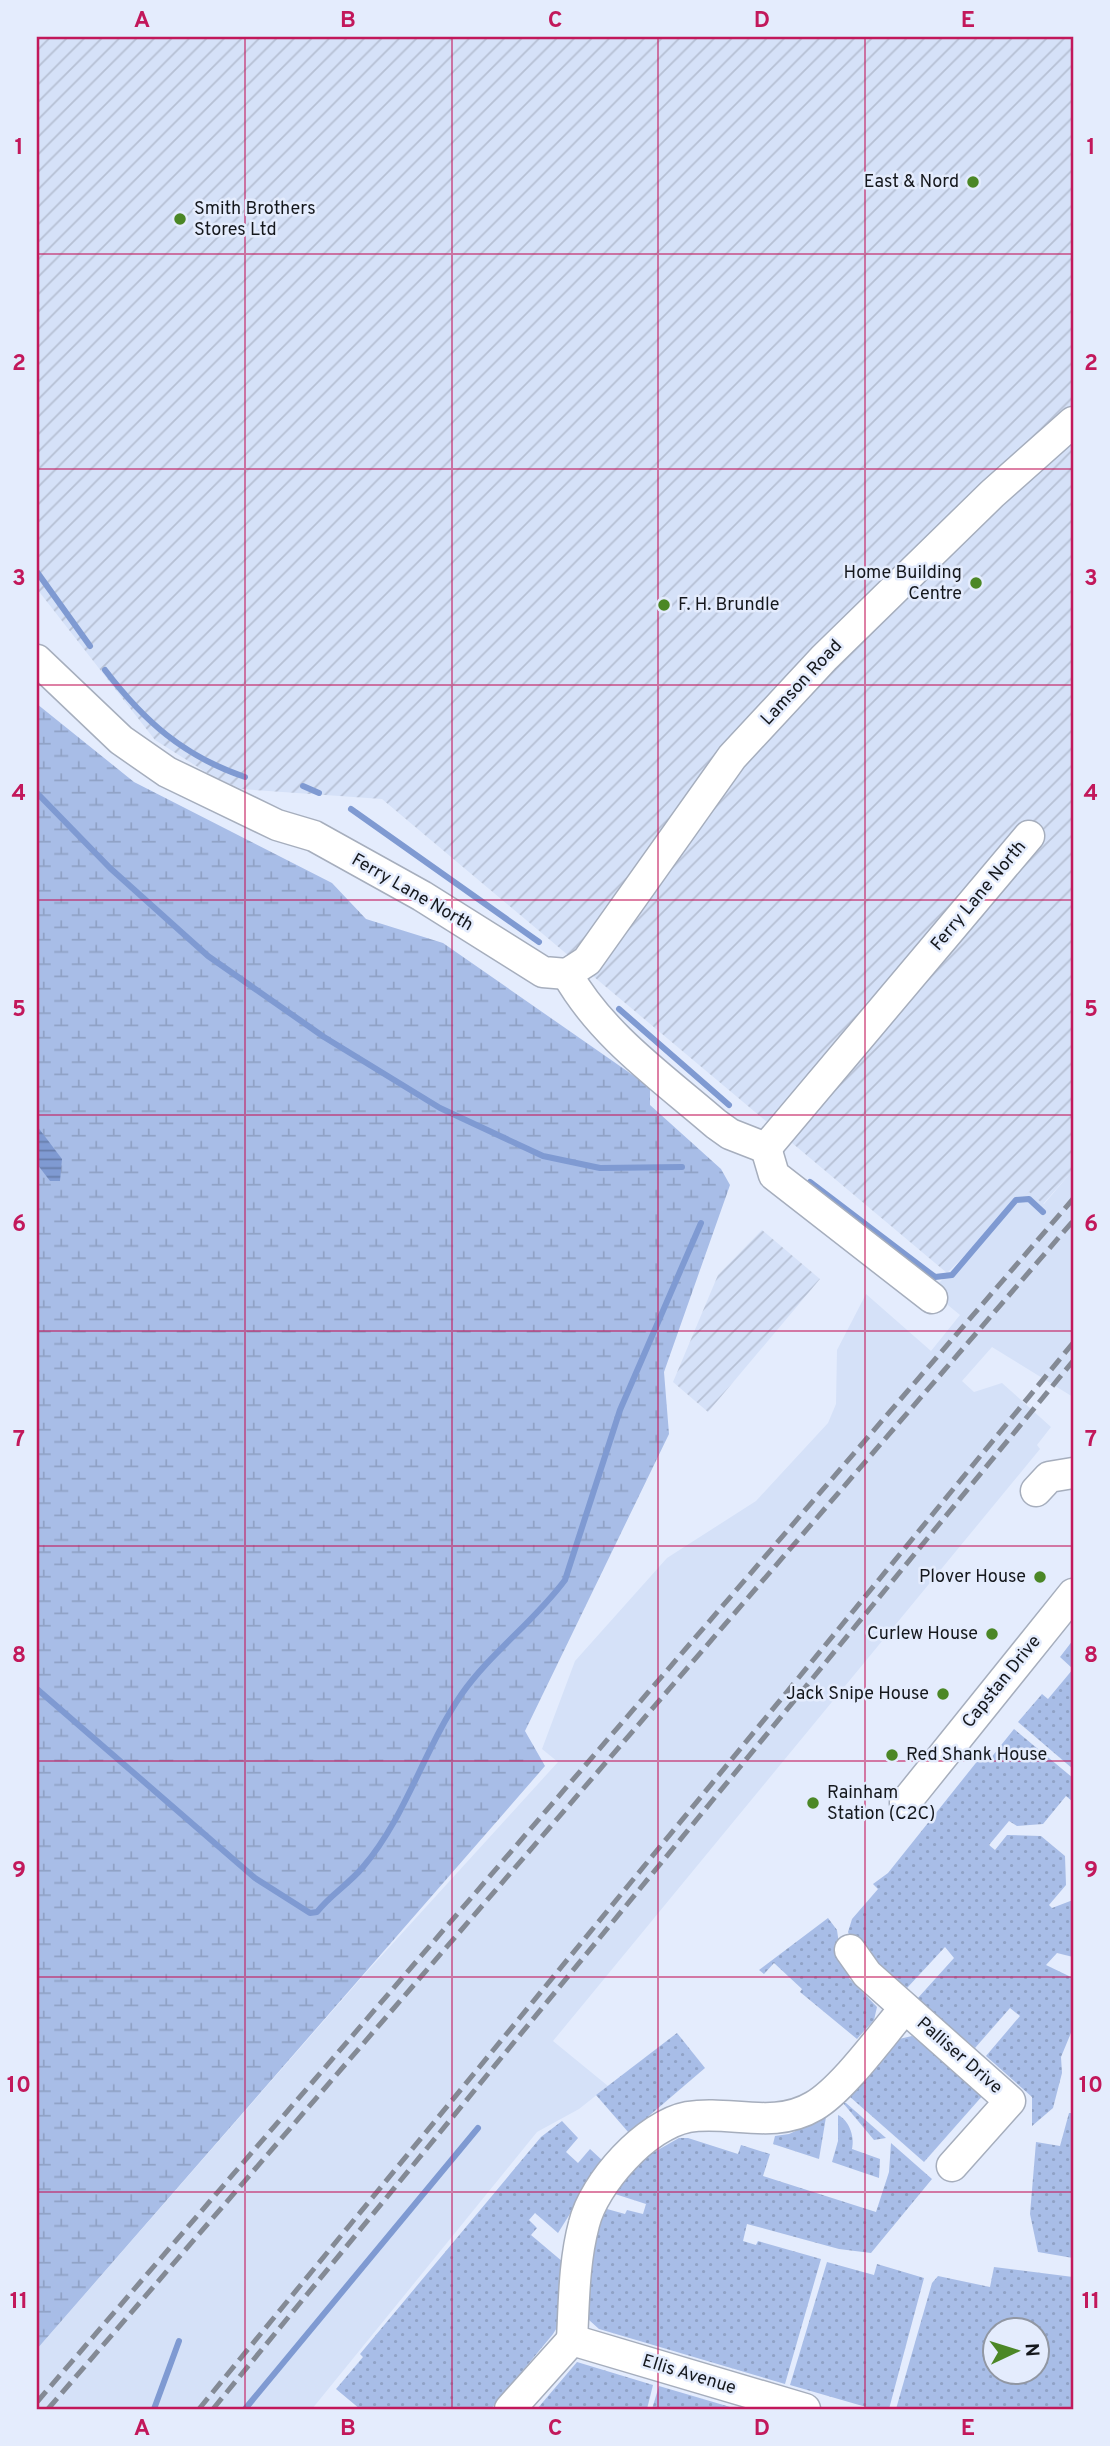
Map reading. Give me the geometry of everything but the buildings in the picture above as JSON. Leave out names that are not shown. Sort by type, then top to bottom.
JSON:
[{"type":"street","name":"Lamson Road","points":[[567,974],[587,961],[733,757],[824,658],[992,494],[1073,422]]},
{"type":"street","name":"Ferry Lane North","points":[[37,660],[121,740],[167,772],[277,825],[314,836],[422,896],[543,972],[567,974]]},
{"type":"street","name":"Ferry Lane North","points":[[766,1148],[1029,836]]},
{"type":"street","points":[[567,974],[581,998],[614,1036],[716,1124],[730,1134],[766,1148],[774,1175],[932,1298]]},
{"type":"street","points":[[1036,1491],[1049,1477],[1073,1473]]},
{"type":"street","name":"Capstan Drive","points":[[905,1803],[1073,1594]]},
{"type":"street","name":"Palliser Drive","points":[[850,1950],[867,1974],[904,2009],[1010,2101],[952,2166]]},
{"type":"street","name":"Palliser Drive","points":[[572,2340],[575,2274],[584,2221],[606,2180],[632,2149],[657,2130],[688,2117],[783,2118],[814,2106],[835,2088],[904,2009]]},
{"type":"street","points":[[510,2409],[572,2340]]},
{"type":"street","name":"Ellis Avenue","points":[[572,2340],[805,2409]]},
{"type":"shaded area","points":[[37,37],[1073,37],[1073,1170],[1043,1204],[1029,1192],[947,1273],[382,799],[241,789],[212,776],[155,740],[37,589]]},
{"type":"shaded area","points":[[37,1126],[62,1159],[60,1181],[50,1181],[37,1164]]},
{"type":"shaded area","points":[[1073,1170],[1073,1397],[992,1347],[962,1381],[974,1392],[1002,1383],[1051,1427],[1037,1445],[1040,1449],[553,2041],[608,2086],[579,2109],[537,2132],[312,2409],[37,2409],[37,2349],[364,1975],[558,1762],[542,1749],[575,1661],[667,1558],[756,1501],[828,1423],[836,1404],[837,1350],[866,1294],[931,1351],[960,1315],[931,1291],[1029,1192],[1044,1204]]},
{"type":"shaded area","points":[[762,1230],[820,1279],[708,1412],[673,1382],[718,1275]]},
{"type":"green space","points":[[37,704],[134,782],[332,883],[366,919],[443,943],[650,1087],[650,1105],[721,1169],[730,1185],[664,1372],[669,1434],[525,1731],[545,1766],[37,2349]]},
{"type":"green space","points":[[1073,1640],[1073,1669],[1060,1657]]},
{"type":"green space","points":[[1073,1669],[1073,1769],[1018,1722],[1042,1694],[1048,1699]]},
{"type":"green space","points":[[1014,1729],[1073,1778],[1073,1802],[1066,1796],[1043,1824],[1017,1826],[1009,1821],[989,1845],[995,1850],[1007,1835],[1041,1836],[1065,1856],[1066,1885],[1049,1905],[1052,1908],[1073,1900],[1073,1957],[1057,1953],[1046,1965],[1073,1978],[1073,2028],[1061,2057],[1062,2073],[1053,2108],[1032,2126],[1032,2097],[986,2056],[1020,2016],[1010,2008],[975,2048],[917,1999],[954,1958],[945,1947],[907,1988],[851,1940],[848,1932],[852,1919],[878,1889],[873,1884],[888,1873],[983,1754],[990,1759]]},
{"type":"green space","points":[[828,1918],[837,1930],[839,1944],[856,1970],[849,1978],[877,2007],[874,2020],[857,2039],[800,1992],[802,1989],[774,1963],[764,1974],[759,1970]]},
{"type":"green space","points":[[677,2033],[705,2068],[629,2133],[596,2095]]},
{"type":"green space","points":[[912,2036],[984,2094],[924,2162],[849,2096],[899,2039]]},
{"type":"green space","points":[[843,2103],[846,2103],[886,2138],[874,2140]]},
{"type":"green space","points":[[1069,2113],[1073,2113],[1073,2258],[1038,2252],[1030,2214],[1036,2142],[1060,2146]]},
{"type":"green space","points":[[838,2115],[850,2129],[852,2149],[880,2159],[879,2178],[832,2162],[838,2141]]},
{"type":"green space","points":[[826,2117],[819,2159],[773,2144],[775,2136],[789,2134]]},
{"type":"green space","points":[[562,2121],[578,2138],[566,2152],[578,2163],[590,2149],[603,2161],[558,2233],[535,2213],[529,2220],[537,2228],[531,2235],[563,2262],[558,2326],[553,2334],[491,2409],[360,2409],[336,2389],[363,2357],[360,2354],[541,2137]]},
{"type":"green space","points":[[679,2138],[688,2138],[738,2154],[741,2145],[770,2154],[763,2176],[876,2212],[889,2172],[891,2143],[932,2179],[871,2253],[839,2249],[747,2224],[743,2241],[756,2245],[758,2241],[821,2259],[785,2384],[599,2329],[589,2320],[587,2292],[590,2263],[601,2221],[607,2209],[625,2214],[627,2210],[643,2214],[646,2204],[615,2194],[642,2159]]},
{"type":"green space","points":[[827,2262],[874,2275],[877,2264],[924,2278],[889,2409],[873,2409],[790,2385]]},
{"type":"green space","points":[[994,2267],[1073,2277],[1073,2409],[896,2409],[932,2283],[938,2276],[990,2287]]},
{"type":"green space","points":[[577,2362],[653,2385],[647,2409],[537,2409]]},
{"type":"green space","points":[[659,2386],[737,2409],[652,2409]]},
{"type":"waterway","points":[[37,572],[90,646]]},
{"type":"waterway","points":[[105,670],[166,735],[202,759],[245,777]]},
{"type":"waterway","points":[[303,786],[319,793]]},
{"type":"waterway","points":[[37,793],[110,868],[208,956],[324,1037],[440,1108],[543,1156],[600,1168],[682,1167]]},
{"type":"waterway","points":[[351,809],[539,942]]},
{"type":"waterway","points":[[619,1009],[729,1105]]},
{"type":"waterway","points":[[810,1182],[935,1277],[952,1275],[1016,1200],[1029,1199],[1043,1212]]},
{"type":"waterway","points":[[37,1689],[255,1878],[310,1913],[317,1912],[358,1873],[378,1847],[461,1695],[565,1580],[620,1410],[701,1223]]},
{"type":"waterway","points":[[245,2409],[478,2128]]},
{"type":"waterway","points":[[154,2409],[179,2341]]},
{"type":"railway","points":[[37,2402],[1073,1199]]},
{"type":"railway","points":[[48,2409],[1073,1221]]},
{"type":"railway","points":[[199,2409],[1073,1343]]},
{"type":"railway","points":[[213,2409],[1073,1361]]},
{"type":"place","name":"East & Nord","points":[[973,182]]},
{"type":"place","name":"Smith Brothers Stores Ltd","points":[[180,219]]},
{"type":"place","name":"Home Building Centre","points":[[976,583]]},
{"type":"place","name":"F. H. Brundle","points":[[664,605]]},
{"type":"place","name":"Plover House","points":[[1040,1577]]},
{"type":"place","name":"Curlew House","points":[[992,1634]]},
{"type":"place","name":"Jack Snipe House","points":[[943,1694]]},
{"type":"place","name":"Red Shank House","points":[[892,1755]]},
{"type":"place","name":"Rainham Station (C2C)","points":[[813,1803]]}]
